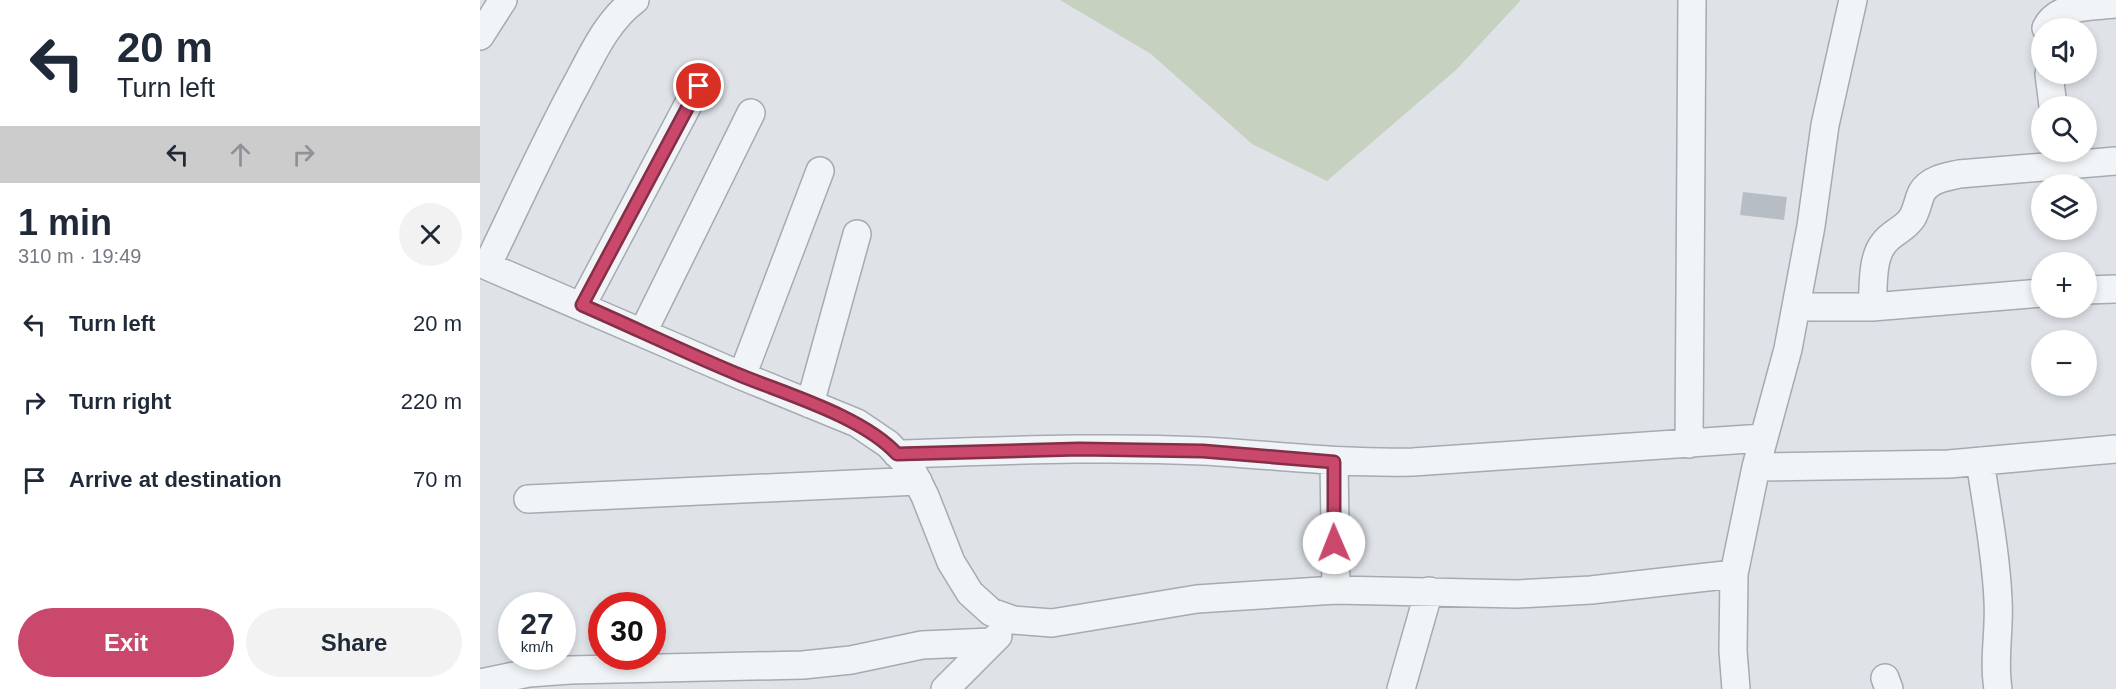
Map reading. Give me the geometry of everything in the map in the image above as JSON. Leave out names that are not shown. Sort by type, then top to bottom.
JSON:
[{"type":"street","points":[[480,36],[503,0]]},
{"type":"street","points":[[635,0],[613,20],[594,53],[560,114],[484,264],[742,376],[857,423],[888,444],[910,468],[918,481],[951,562],[970,593],[991,612],[1013,621],[1052,623],[1197,599],[1336,590],[1517,594],[1591,590],[1734,574]]},
{"type":"street","points":[[1689,444],[1692,0]]},
{"type":"street","points":[[1736,689],[1733,651],[1734,574],[1756,467],[1788,349],[1811,226],[1825,126],[1853,0]]},
{"type":"street","points":[[2054,18],[2072,9],[2116,4]]},
{"type":"street","points":[[582,305],[699,86]]},
{"type":"street","points":[[643,332],[751,113]]},
{"type":"street","points":[[2097,160],[2116,161]]},
{"type":"street","points":[[1872,307],[1879,252],[1884,242],[1911,219],[1923,191],[1931,183],[1959,174],[2039,162]]},
{"type":"street","points":[[742,376],[820,171]]},
{"type":"street","points":[[810,404],[857,234]]},
{"type":"street","points":[[2097,290],[2116,289]]},
{"type":"street","points":[[1796,308],[1872,307],[2031,294]]},
{"type":"street","points":[[897,454],[1079,449],[1203,451],[1334,462],[1413,462],[1763,438]]},
{"type":"street","points":[[1756,467],[1949,464],[2116,449]]},
{"type":"street","points":[[1334,462],[1336,590]]},
{"type":"street","points":[[1980,462],[1995,555],[1998,602],[1995,657],[1998,689]]},
{"type":"street","points":[[528,499],[918,481]]},
{"type":"street","points":[[1401,689],[1429,591]]},
{"type":"street","points":[[945,689],[1013,621]]},
{"type":"street","points":[[491,684],[529,673],[570,670],[803,665],[851,660],[922,645],[992,642]]},
{"type":"green space","points":[[1060,0],[1521,0],[1456,70],[1327,181],[1252,144],[1151,54]]},
{"type":"building","points":[[1743,192],[1787,197],[1784,220],[1740,215]]},
{"type":"route","points":[[699,86],[582,305],[742,376],[857,423],[888,444],[897,454],[1079,449],[1203,451],[1334,462],[1334,543]]}]
